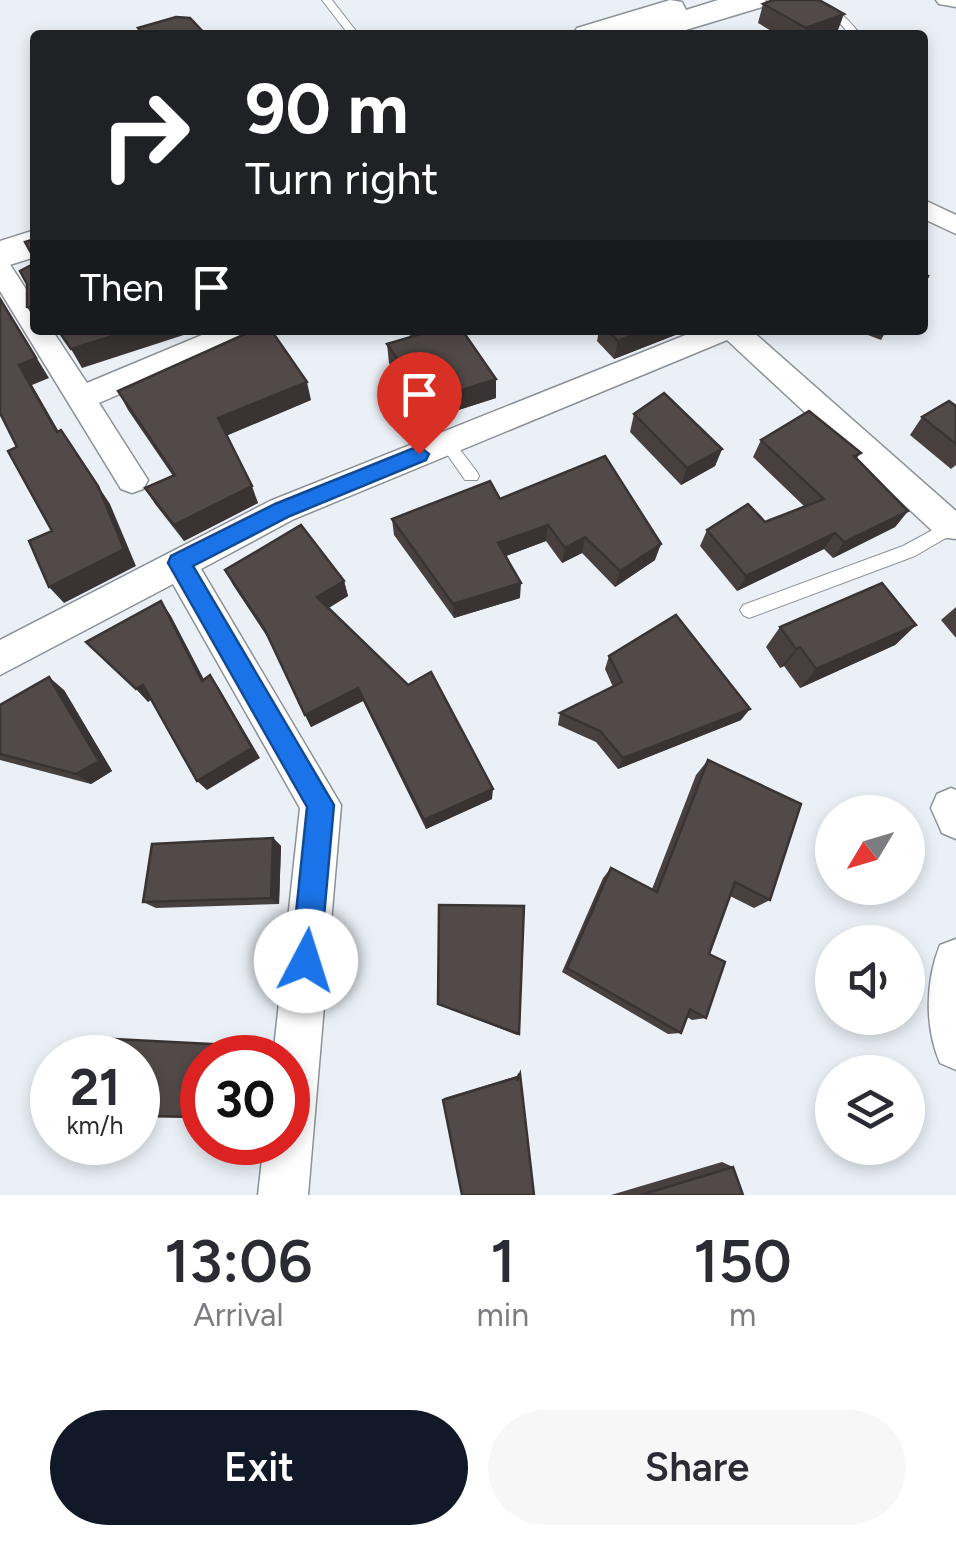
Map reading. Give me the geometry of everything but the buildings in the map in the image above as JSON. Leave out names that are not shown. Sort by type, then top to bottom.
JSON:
[{"type":"main road","points":[[604,30],[701,0]]},
{"type":"main road","points":[[653,30],[751,0]]},
{"type":"main road","points":[[0,233],[30,223]]},
{"type":"main road","points":[[0,256],[30,245]]},
{"type":"street","points":[[946,0],[956,1]]},
{"type":"street","points":[[928,210],[956,226]]},
{"type":"street","points":[[0,268],[30,316]]},
{"type":"street","points":[[42,335],[132,480]]},
{"type":"street","points":[[81,398],[228,335]]},
{"type":"street","points":[[0,658],[282,510],[713,335]]},
{"type":"street","points":[[739,335],[954,526]]},
{"type":"street","points":[[179,563],[321,805],[282,1195]]},
{"type":"street","points":[[956,961],[952,1034],[956,1047]]},
{"type":"lane","points":[[328,0],[350,30]]},
{"type":"lane","points":[[814,0],[842,18],[852,30]]},
{"type":"lane","points":[[447,443],[470,476]]},
{"type":"lane","points":[[749,610],[909,551],[954,526]]},
{"type":"route","points":[[306,961],[321,805],[179,563],[282,510],[419,454]]}]
